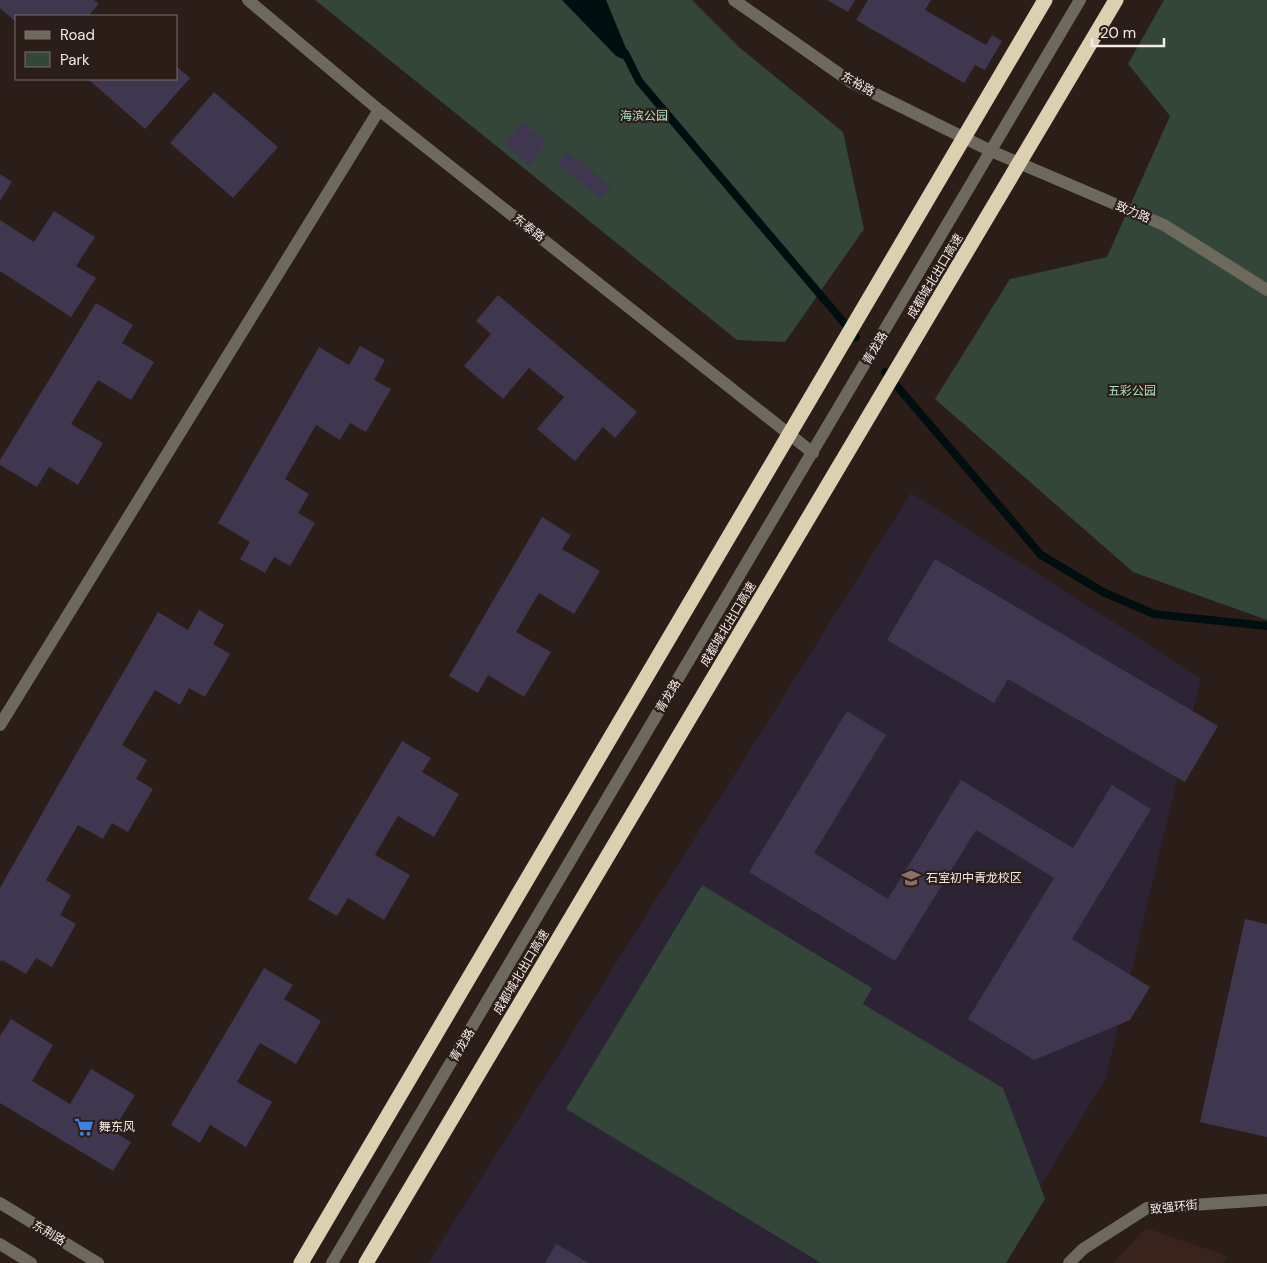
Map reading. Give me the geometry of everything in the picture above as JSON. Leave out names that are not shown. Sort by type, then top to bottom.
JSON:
[{"type":"highway","points":[[301,1263],[1045,0]]},
{"type":"highway","name":"成都城北出口高速","points":[[366,1263],[1116,0]]},
{"type":"street","name":"东泰路","points":[[248,0],[379,110],[813,453]]},
{"type":"street","name":"东裕路","points":[[734,0],[851,82],[991,151]]},
{"type":"street","name":"青龙路","points":[[332,1263],[1080,0]]},
{"type":"street","points":[[0,725],[379,110]]},
{"type":"street","name":"致力路","points":[[991,151],[1164,225],[1267,290]]},
{"type":"street","name":"致强环街","points":[[1069,1263],[1083,1249],[1147,1208],[1267,1200]]},
{"type":"street","name":"东荆路","points":[[0,1203],[98,1263]]},
{"type":"street","points":[[0,1244],[32,1263]]},
{"type":"shaded area","points":[[562,0],[606,0],[632,63],[616,56]]},
{"type":"shaded area","name":"石室初中青龙校区","points":[[911,493],[1201,678],[1106,1078],[993,1263],[428,1263]]},
{"type":"shaded area","points":[[1146,1228],[1227,1256],[1223,1263],[1113,1263]]},
{"type":"green space","name":"海滨公园","points":[[315,0],[692,0],[739,47],[843,132],[864,229],[785,342],[737,340]]},
{"type":"green space","name":"五彩公园","points":[[1164,0],[1267,0],[1267,620],[1133,572],[935,399],[1010,279],[1107,257],[1170,116],[1128,64]]},
{"type":"green space","points":[[702,885],[872,988],[863,1004],[1003,1088],[1045,1199],[1006,1263],[821,1263],[566,1109]]},
{"type":"building","points":[[0,0],[94,0],[99,4],[89,15],[15,15],[15,21],[0,8]]},
{"type":"building","points":[[827,0],[855,0],[848,12]]},
{"type":"building","points":[[868,0],[931,0],[925,10],[986,45],[992,35],[1002,41],[985,70],[975,65],[964,83],[856,20]]},
{"type":"building","points":[[178,68],[190,78],[145,129],[89,80],[178,80]]},
{"type":"building","points":[[214,92],[278,147],[233,198],[170,143]]},
{"type":"building","points":[[522,122],[547,142],[529,165],[504,144]]},
{"type":"building","points":[[568,151],[611,187],[601,199],[558,164]]},
{"type":"building","points":[[0,174],[12,182],[0,201]]},
{"type":"building","points":[[54,211],[95,237],[76,266],[96,278],[71,317],[0,271],[0,220],[34,242]]},
{"type":"building","points":[[498,295],[637,412],[615,438],[603,427],[575,461],[537,429],[564,397],[529,368],[503,399],[464,366],[491,334],[476,321]]},
{"type":"building","points":[[96,303],[133,325],[122,343],[154,362],[131,400],[98,380],[71,424],[103,443],[78,485],[49,467],[37,487],[0,465],[0,460]]},
{"type":"building","points":[[360,346],[385,360],[374,380],[391,389],[366,432],[350,423],[340,440],[316,425],[285,479],[309,494],[298,513],[315,523],[290,566],[274,557],[265,573],[240,559],[250,542],[218,523],[319,347],[349,365]]},
{"type":"building","points":[[542,517],[571,535],[562,549],[600,571],[574,614],[539,593],[516,632],[551,652],[524,697],[488,675],[478,693],[449,676]]},
{"type":"building","points":[[935,559],[1218,726],[1185,782],[1008,679],[994,703],[887,640]]},
{"type":"building","points":[[199,610],[224,625],[213,644],[230,654],[205,697],[189,688],[180,705],[155,690],[122,745],[147,760],[136,779],[153,789],[128,832],[112,823],[103,839],[78,825],[46,880],[71,895],[60,915],[76,924],[52,967],[36,958],[26,974],[2,960],[0,962],[0,888],[158,612],[188,630]]},
{"type":"building","points":[[847,711],[886,735],[814,853],[888,899],[961,780],[1073,848],[1112,785],[1151,809],[1072,939],[1150,987],[1130,1020],[1034,1060],[968,1019],[1054,878],[976,830],[895,961],[749,872]]},
{"type":"building","points":[[402,741],[431,758],[422,772],[459,794],[434,837],[398,816],[375,855],[410,875],[384,920],[348,898],[337,916],[308,899]]},
{"type":"building","points":[[1245,919],[1267,924],[1267,1137],[1200,1122]]},
{"type":"building","points":[[264,968],[293,985],[284,999],[321,1021],[296,1064],[260,1043],[237,1082],[272,1102],[246,1147],[210,1125],[200,1143],[171,1125]]},
{"type":"building","points":[[11,1019],[53,1045],[32,1081],[70,1104],[91,1069],[135,1095],[113,1131],[131,1142],[113,1171],[0,1103],[0,1036]]},
{"type":"building","points":[[556,1244],[589,1263],[545,1263]]},
{"type":"waterway","points":[[625,53],[639,81],[856,337]]},
{"type":"waterway","points":[[885,372],[1041,555],[1103,592],[1154,614],[1267,626]]},
{"type":"place","name":"石室初中青龙校区","points":[[911,878]]},
{"type":"place","name":"舞东风","points":[[84,1127]]}]
